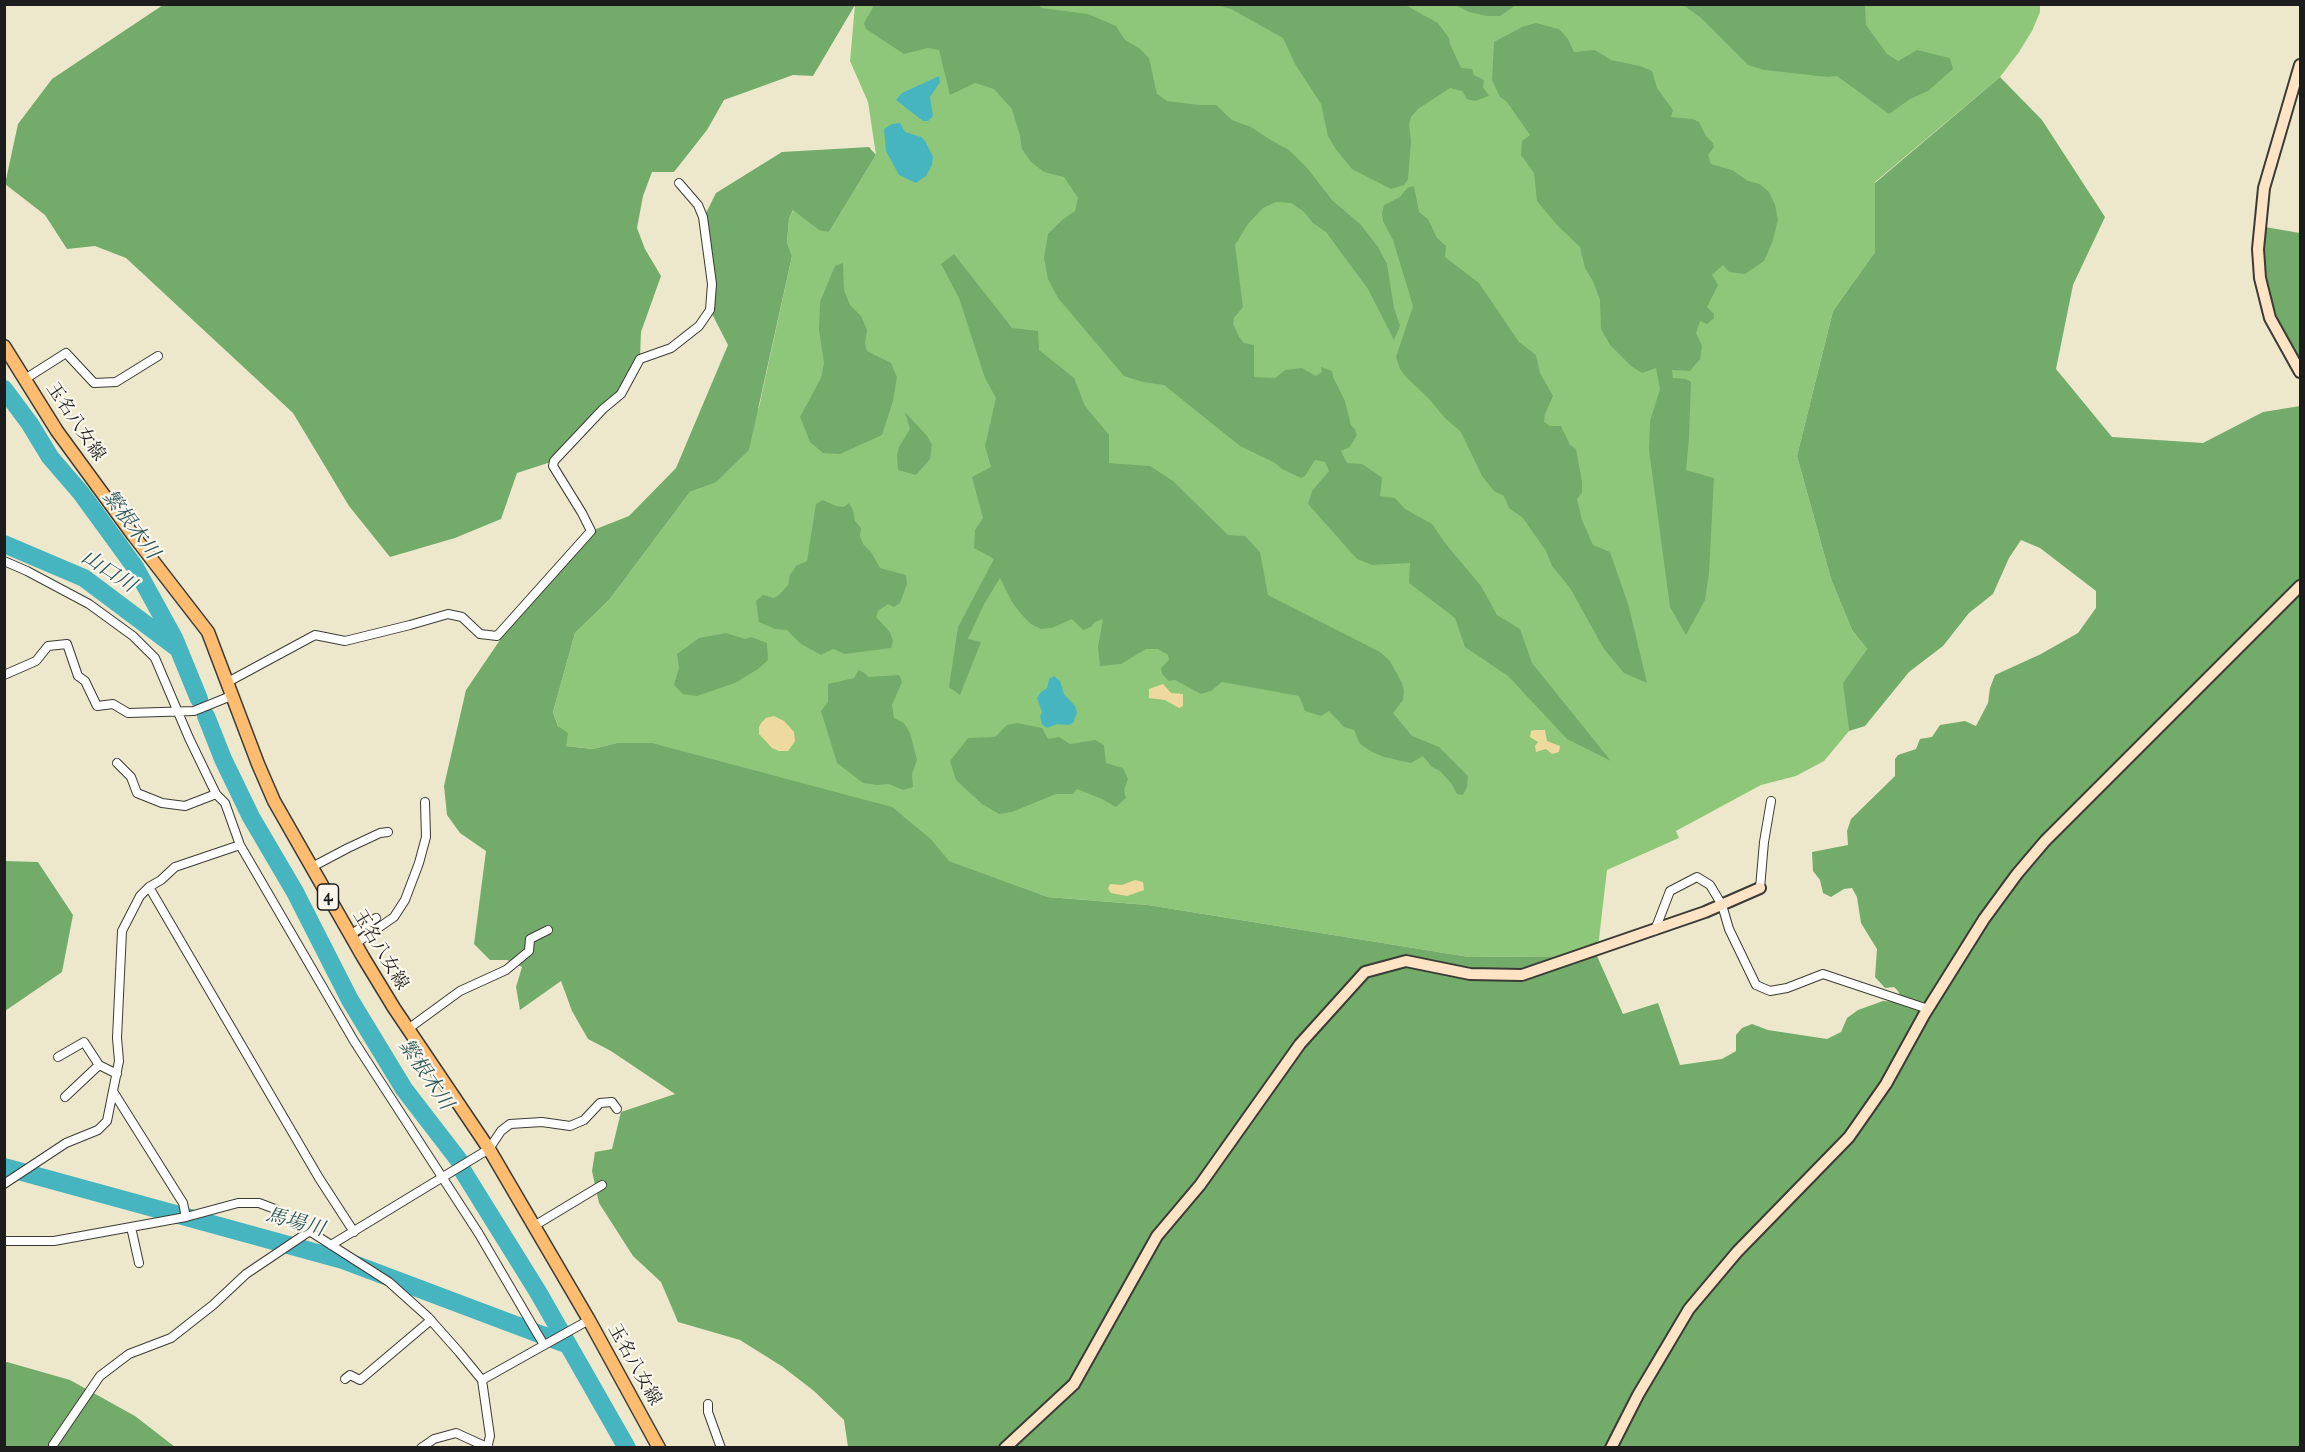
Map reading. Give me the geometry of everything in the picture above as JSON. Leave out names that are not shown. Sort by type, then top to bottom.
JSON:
[{"type":"main road","name":"玉名八女線","points":[[4,346],[71,450],[208,632],[231,696],[274,801],[353,940],[408,1029],[489,1149],[659,1448]]},
{"type":"street","points":[[2301,65],[2264,188],[2258,249],[2260,278],[2271,318],[2301,372]]},
{"type":"street","points":[[226,683],[315,635],[345,641],[448,614],[462,617],[480,634],[497,636],[591,531],[553,466],[554,461],[603,409],[621,394],[640,358],[671,348],[699,326],[710,310],[712,284],[703,217],[698,205],[679,183]]},
{"type":"street","points":[[25,379],[66,353],[94,383],[116,382],[158,356]]},
{"type":"street","points":[[4,561],[27,570],[89,604],[133,636],[155,658],[216,794],[225,803],[240,845],[354,1041],[479,1234],[544,1345]]},
{"type":"street","points":[[1611,1448],[1638,1395],[1689,1309],[1737,1252],[1849,1137],[1886,1084],[1928,1009],[1984,919],[2044,841],[2301,586]]},
{"type":"street","points":[[4,675],[36,661],[48,646],[67,644],[78,676],[86,681],[97,706],[113,704],[128,713],[194,711],[231,696]]},
{"type":"street","points":[[117,763],[131,777],[137,792],[162,803],[185,806],[216,794]]},
{"type":"street","points":[[1005,1448],[1074,1384],[1157,1236],[1200,1185],[1300,1044],[1365,972],[1406,961],[1470,974],[1522,975],[1722,905],[1760,888],[1771,801]]},
{"type":"street","points":[[353,940],[394,917],[405,900],[426,837],[425,802]]},
{"type":"street","points":[[312,867],[380,833],[388,832]]},
{"type":"street","points":[[4,1184],[66,1143],[98,1130],[107,1121],[119,1061],[118,976],[122,931],[140,896],[175,867],[240,845]]},
{"type":"street","points":[[1654,930],[1670,891],[1697,877],[1710,885],[1722,905],[1729,929],[1756,985],[1770,991],[1788,988],[1823,974],[1928,1009]]},
{"type":"street","points":[[149,887],[319,1178],[354,1232]]},
{"type":"street","points":[[353,940],[376,918]]},
{"type":"street","points":[[408,1029],[460,991],[506,970],[529,951],[530,939],[548,930]]},
{"type":"street","points":[[58,1057],[84,1042],[99,1065],[117,1074]]},
{"type":"street","points":[[64,1097],[99,1065]]},
{"type":"street","points":[[114,1093],[183,1203],[186,1217]]},
{"type":"street","points":[[331,1245],[489,1149],[501,1131],[510,1124],[542,1122],[570,1126],[584,1120],[600,1103],[612,1102],[617,1109]]},
{"type":"street","points":[[534,1226],[602,1185]]},
{"type":"street","points":[[4,1241],[54,1240],[186,1217],[238,1203],[259,1203],[275,1209],[389,1282],[431,1320],[482,1380],[490,1436],[488,1447],[456,1433],[434,1438],[421,1448]]},
{"type":"street","points":[[131,1227],[140,1263]]},
{"type":"street","points":[[54,1448],[53,1445],[100,1376],[129,1354],[171,1338],[213,1305],[246,1274],[310,1231]]},
{"type":"street","points":[[345,1379],[350,1375],[360,1380],[431,1320]]},
{"type":"street","points":[[482,1380],[587,1321]]},
{"type":"street","points":[[708,1404],[708,1412],[721,1448]]},
{"type":"green space","points":[[875,4],[1036,4],[1042,8],[1088,14],[1116,26],[1125,40],[1139,48],[1149,58],[1157,94],[1167,101],[1216,105],[1232,120],[1251,127],[1289,150],[1308,169],[1332,200],[1361,225],[1378,247],[1387,264],[1394,308],[1400,326],[1394,340],[1368,289],[1326,232],[1291,203],[1276,202],[1263,208],[1248,224],[1235,245],[1243,307],[1234,318],[1233,323],[1244,343],[1254,345],[1254,377],[1275,378],[1285,370],[1302,368],[1316,376],[1322,372],[1321,367],[1332,371],[1345,401],[1351,425],[1357,435],[1350,447],[1341,451],[1347,463],[1362,464],[1377,474],[1382,478],[1380,496],[1395,498],[1405,509],[1432,524],[1481,586],[1497,615],[1520,629],[1532,663],[1611,761],[1567,739],[1508,676],[1465,647],[1455,618],[1409,583],[1410,563],[1372,565],[1357,559],[1308,504],[1312,491],[1329,471],[1325,462],[1315,460],[1305,476],[1301,478],[1240,446],[1164,385],[1124,376],[1058,298],[1048,279],[1044,258],[1048,234],[1075,211],[1078,198],[1064,177],[1044,172],[1031,162],[1022,149],[1012,109],[994,89],[975,83],[950,95],[939,50],[928,48],[904,54],[866,29],[864,23]]},
{"type":"green space","points":[[1516,4],[1500,16],[1469,12],[1455,5]]},
{"type":"green space","points":[[163,5],[855,5],[813,76],[793,75],[724,100],[707,130],[674,172],[652,172],[643,196],[637,228],[645,249],[661,276],[641,332],[640,359],[621,394],[554,461],[517,473],[501,519],[455,538],[390,557],[349,506],[293,413],[126,258],[95,246],[67,249],[45,215],[5,184],[18,124],[52,79]]},
{"type":"green space","points":[[855,5],[2040,5],[2040,12],[2032,31],[2000,77],[1875,182],[1875,252],[1833,311],[1797,456],[1831,579],[1852,630],[1867,649],[1844,683],[1849,731],[1824,761],[1796,776],[1761,785],[1676,831],[1679,838],[1607,870],[1597,956],[1469,957],[1148,905],[1048,897],[948,861],[932,840],[617,743],[593,749],[566,746],[553,712],[575,633],[610,599],[690,492],[715,483],[759,407],[792,256],[787,242],[789,219],[794,209],[829,232],[876,155],[868,102],[850,61]]},
{"type":"green space","points":[[1216,5],[1405,5],[1438,23],[1449,38],[1461,68],[1472,69],[1474,75],[1484,80],[1483,87],[1489,96],[1475,101],[1467,99],[1462,91],[1450,88],[1418,109],[1411,117],[1409,125],[1411,141],[1408,179],[1404,185],[1391,189],[1352,169],[1335,148],[1328,136],[1321,104],[1295,64],[1283,38],[1231,9]]},
{"type":"green space","points":[[1683,5],[1865,5],[1866,25],[1887,54],[1898,61],[1917,50],[1950,58],[1953,69],[1928,91],[1910,99],[1889,114],[1837,76],[1764,70],[1748,65],[1700,17]]},
{"type":"green space","points":[[1536,23],[1559,29],[1568,39],[1574,52],[1595,50],[1611,60],[1652,71],[1657,88],[1673,110],[1671,117],[1693,119],[1699,122],[1706,136],[1713,143],[1714,147],[1708,155],[1711,164],[1732,170],[1748,181],[1760,184],[1769,192],[1775,205],[1778,220],[1764,261],[1745,274],[1729,272],[1723,265],[1712,275],[1718,285],[1707,307],[1714,314],[1714,318],[1707,324],[1700,321],[1696,333],[1702,346],[1700,359],[1690,371],[1672,370],[1673,378],[1686,379],[1691,382],[1686,470],[1714,478],[1709,573],[1705,600],[1686,635],[1670,607],[1649,450],[1650,421],[1660,389],[1656,368],[1642,373],[1631,366],[1610,345],[1601,329],[1600,300],[1585,268],[1580,247],[1537,201],[1534,173],[1521,155],[1522,141],[1530,135],[1507,102],[1500,97],[1492,80],[1494,42],[1522,27]]},
{"type":"green space","points":[[2000,77],[2042,120],[2105,217],[2073,285],[2056,369],[2112,437],[2203,443],[2263,412],[2300,406],[2300,1447],[848,1447],[844,1420],[814,1391],[783,1367],[740,1340],[678,1322],[661,1282],[633,1256],[599,1203],[592,1171],[595,1152],[612,1149],[621,1112],[675,1094],[611,1051],[588,1039],[572,1011],[561,981],[520,1010],[516,987],[522,967],[507,960],[490,960],[474,944],[486,851],[460,833],[447,815],[444,786],[466,690],[521,609],[591,531],[629,516],[676,468],[728,345],[710,310],[705,215],[716,193],[782,152],[869,147],[876,155],[829,232],[819,230],[793,210],[789,219],[787,242],[792,256],[749,450],[715,483],[690,492],[610,599],[575,633],[553,712],[558,726],[568,733],[566,746],[593,749],[617,743],[652,743],[892,807],[932,840],[949,861],[1048,897],[1148,905],[1469,957],[1597,956],[1623,1014],[1658,1003],[1680,1065],[1722,1059],[1736,1051],[1736,1035],[1742,1028],[1752,1024],[1768,1030],[1827,1039],[1841,1032],[1847,1018],[1858,1010],[1883,1001],[1900,1002],[1901,997],[1894,987],[1885,988],[1875,977],[1877,949],[1861,923],[1857,897],[1852,888],[1844,889],[1831,897],[1823,893],[1820,880],[1813,871],[1812,852],[1848,845],[1847,831],[1851,819],[1895,776],[1895,759],[1898,755],[1916,749],[1920,739],[1932,737],[1940,725],[1965,721],[1976,726],[1988,703],[1995,675],[2041,654],[2078,633],[2096,608],[2096,591],[2040,548],[2021,540],[2009,558],[1993,594],[1969,613],[1943,646],[1909,672],[1865,726],[1849,731],[1843,683],[1867,649],[1852,630],[1831,579],[1797,456],[1833,311],[1875,252],[1875,183]]},
{"type":"green space","points":[[1414,186],[1419,212],[1428,219],[1437,238],[1446,246],[1445,257],[1479,283],[1519,342],[1536,355],[1540,373],[1553,396],[1544,422],[1550,426],[1561,426],[1570,445],[1576,449],[1582,482],[1582,492],[1577,499],[1582,520],[1593,545],[1610,552],[1629,607],[1647,683],[1624,673],[1604,649],[1570,588],[1552,566],[1546,551],[1523,518],[1509,508],[1504,496],[1494,491],[1482,476],[1461,432],[1400,369],[1396,357],[1413,306],[1393,240],[1383,221],[1382,214],[1384,205],[1400,197],[1407,188]]},
{"type":"green space","points":[[2259,226],[2300,233],[2300,372],[2270,318]]},
{"type":"green space","points":[[954,254],[1012,328],[1038,331],[1039,350],[1074,378],[1085,406],[1109,435],[1109,463],[1150,466],[1173,481],[1228,535],[1245,536],[1260,552],[1268,595],[1380,652],[1390,661],[1404,691],[1403,700],[1393,713],[1412,736],[1439,747],[1468,776],[1467,787],[1463,795],[1457,794],[1451,783],[1423,756],[1411,763],[1372,752],[1360,744],[1354,730],[1344,727],[1329,711],[1321,716],[1305,711],[1299,696],[1222,682],[1211,691],[1201,694],[1175,680],[1169,681],[1162,674],[1161,668],[1169,660],[1168,655],[1158,649],[1146,649],[1121,664],[1100,666],[1098,647],[1103,619],[1083,630],[1072,619],[1052,628],[1041,629],[1031,624],[1021,614],[1000,578],[984,604],[968,639],[981,642],[960,695],[949,687],[958,627],[994,559],[974,548],[975,530],[983,518],[972,477],[991,467],[985,446],[996,398],[985,378],[959,298],[941,264]]},
{"type":"green space","points":[[843,263],[844,290],[850,305],[861,316],[867,330],[865,344],[867,351],[891,363],[897,377],[893,401],[882,435],[840,454],[823,453],[810,442],[800,417],[821,378],[824,363],[819,330],[820,302],[835,266]]},
{"type":"green space","points":[[905,412],[927,436],[932,445],[930,459],[916,475],[898,470],[899,447],[910,429]]},
{"type":"green space","points":[[823,500],[844,507],[849,503],[855,521],[861,528],[860,536],[863,544],[871,552],[880,568],[906,575],[907,584],[900,603],[894,607],[888,604],[878,611],[876,617],[890,632],[893,641],[891,648],[845,654],[833,649],[821,655],[801,644],[787,630],[775,629],[759,622],[756,601],[763,595],[774,598],[779,595],[788,585],[790,575],[796,566],[807,561],[816,504]]},
{"type":"green space","points":[[726,633],[745,639],[751,637],[767,643],[768,660],[735,683],[697,696],[683,694],[674,685],[679,668],[677,654],[699,638]]},
{"type":"green space","points":[[859,670],[868,677],[899,675],[902,682],[892,705],[894,718],[904,723],[910,733],[917,760],[912,774],[913,787],[903,790],[889,784],[863,783],[837,763],[821,711],[828,702],[828,684],[854,678]]},
{"type":"green space","points":[[1017,723],[1042,728],[1048,739],[1059,737],[1070,744],[1095,740],[1104,745],[1106,763],[1123,768],[1128,779],[1124,790],[1126,798],[1116,807],[1077,789],[1073,794],[1056,794],[1012,812],[999,814],[982,804],[956,780],[950,761],[968,738],[995,737],[1007,725]]},
{"type":"green space","points":[[5,861],[38,862],[73,915],[62,972],[5,1011]]},
{"type":"green space","points":[[4,1363],[70,1380],[135,1416],[175,1447],[5,1448]]},
{"type":"sand","points":[[1163,684],[1171,693],[1183,694],[1183,706],[1179,708],[1165,700],[1149,698],[1149,689]]},
{"type":"sand","points":[[774,716],[784,721],[794,732],[795,741],[788,751],[772,748],[759,734],[761,723],[766,718]]},
{"type":"sand","points":[[1545,730],[1547,741],[1560,746],[1559,752],[1552,754],[1546,749],[1536,752],[1535,746],[1538,742],[1530,737],[1531,731]]},
{"type":"sand","points":[[1135,880],[1143,882],[1144,890],[1127,896],[1111,893],[1108,889],[1110,884],[1122,885]]},
{"type":"water","points":[[939,76],[940,82],[930,97],[933,116],[928,121],[923,121],[896,100],[902,93]]},
{"type":"water","points":[[900,123],[905,132],[921,137],[925,141],[933,157],[932,165],[926,176],[916,183],[899,175],[886,151],[884,129],[892,124]]},
{"type":"water","points":[[1054,676],[1060,681],[1064,694],[1075,706],[1077,713],[1073,723],[1069,725],[1057,724],[1047,728],[1042,724],[1040,716],[1042,712],[1037,698],[1047,688],[1049,679]]},
{"type":"waterway","name":"繁根木川","points":[[4,389],[30,424],[50,457],[81,493],[135,567],[174,638],[199,699]]},
{"type":"waterway","name":"山口川","points":[[4,544],[84,578],[176,647]]},
{"type":"waterway","name":"繁根木川","points":[[206,716],[223,759],[251,817],[295,892],[350,1000],[404,1089],[461,1163],[461,1168],[538,1292],[627,1448]]},
{"type":"waterway","name":"馬場川","points":[[4,1167],[343,1260],[566,1344]]}]
